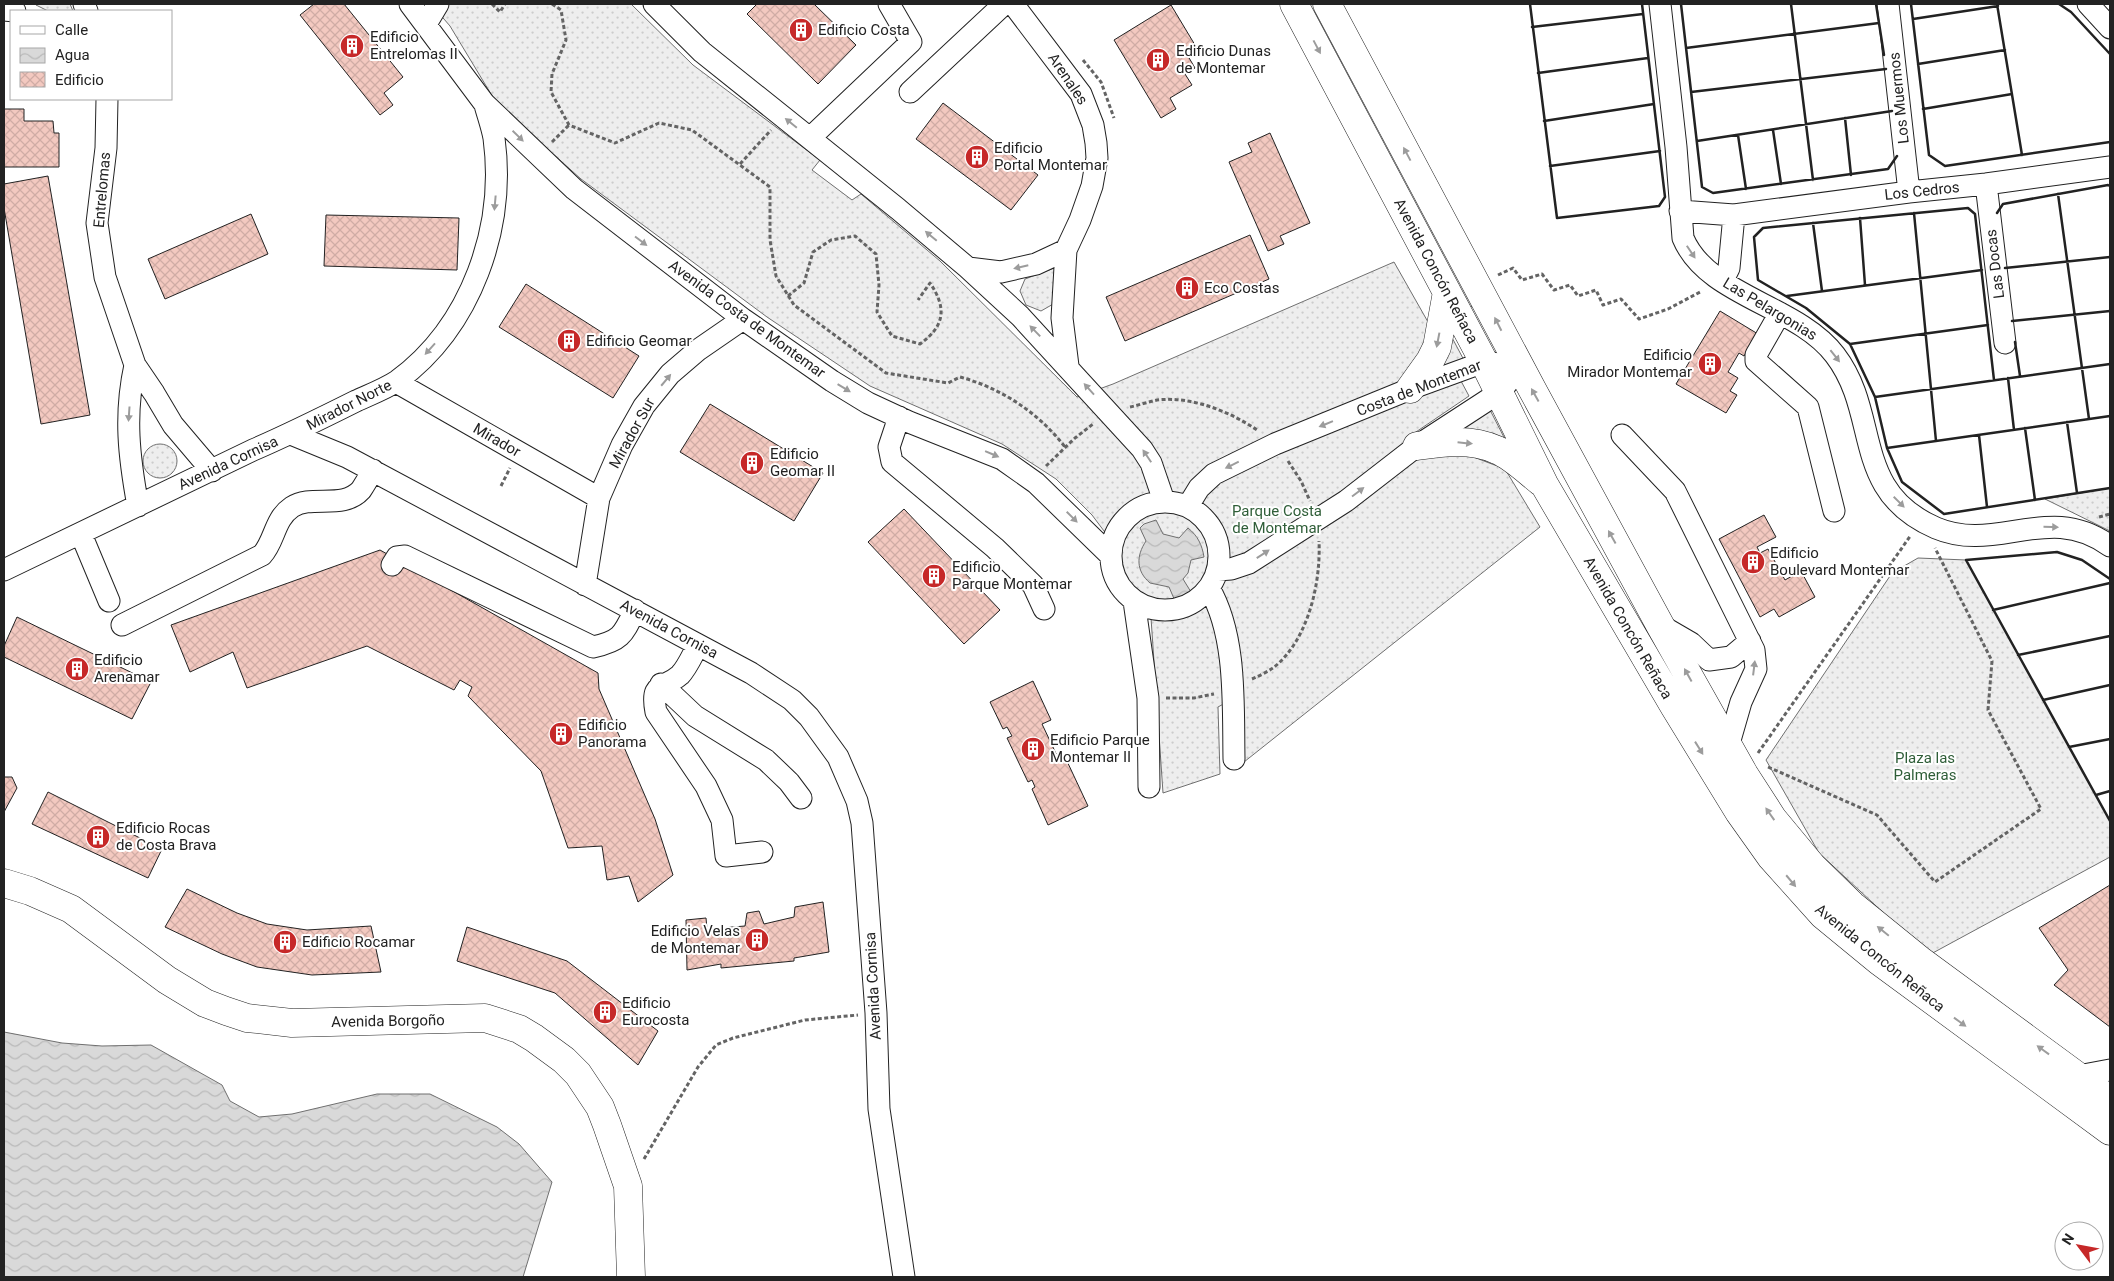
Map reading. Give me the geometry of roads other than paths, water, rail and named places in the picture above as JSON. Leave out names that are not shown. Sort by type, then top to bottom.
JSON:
[{"type":"main road","name":"Avenida Concón Reñaca","points":[[1294,4],[1500,392],[1544,484],[1674,706],[1739,812],[1771,857],[1823,915],[1879,962],[2110,1131]]},
{"type":"main road","name":"Avenida Concón Reñaca","points":[[1327,4],[1660,625],[1728,747],[1748,767],[1773,818],[1812,866],[1852,906],[1921,961],[2110,1100]]},
{"type":"main road","points":[[1410,389],[1430,361],[1437,347],[1447,292]]},
{"type":"main road","points":[[1417,446],[1452,441],[1479,444],[1498,450],[1544,484]]},
{"type":"main road","name":"Avenida Borgoño","points":[[4,883],[30,891],[71,909],[185,992],[205,1003],[233,1014],[292,1023],[485,1018],[519,1029],[534,1038],[557,1054],[578,1074],[595,1098],[607,1125],[628,1186],[631,1277]]},
{"type":"street","name":"Avenida Costa de Montemar","points":[[410,4],[484,103],[574,189],[743,319],[832,381],[868,403],[1002,459],[1036,483],[1111,556]]},
{"type":"street","points":[[426,24],[438,4]]},
{"type":"street","points":[[810,138],[911,42],[889,4]]},
{"type":"street","points":[[910,92],[1004,4]]},
{"type":"street","name":"Arenales","points":[[1013,4],[1081,94],[1093,125],[1096,158],[1092,186],[1080,220],[1066,250],[1062,318],[1068,366]]},
{"type":"street","name":"Las Pelargonias","points":[[1660,4],[1676,147],[1683,238],[1687,248],[1700,265],[1809,330],[1835,354],[1854,387],[1877,471],[1894,498],[1922,520],[1950,533],[1966,536],[1982,536],[2046,526],[2068,527],[2099,537],[2110,546]]},
{"type":"street","name":"Los Muermos","points":[[1888,4],[1909,192]]},
{"type":"street","points":[[2088,4],[2110,28]]},
{"type":"street","points":[[663,7],[702,52],[968,268],[1020,316],[1068,366],[1142,449],[1152,463],[1164,501]]},
{"type":"street","name":"Entrelomas","points":[[107,100],[106,148],[100,189],[98,231],[105,278],[135,365],[154,392],[160,406],[173,425],[212,471]]},
{"type":"street","name":"Mirador Norte","points":[[291,434],[396,382],[422,358],[450,325],[464,303],[483,258],[494,210],[496,185],[493,135],[484,103]]},
{"type":"street","name":"Los Cedros","points":[[1680,211],[1734,215],[2110,167]]},
{"type":"street","name":"Las Docas","points":[[1986,184],[2005,343]]},
{"type":"street","points":[[1723,280],[1729,268],[1734,215]]},
{"type":"street","points":[[968,268],[1001,272],[1036,264],[1066,250]]},
{"type":"street","points":[[1780,313],[1756,356],[1756,361],[1808,407],[1834,511]]},
{"type":"street","name":"Mirador Sur","points":[[585,585],[599,498],[622,445],[644,406],[670,374],[698,350],[743,319]]},
{"type":"street","name":"Costa de Montemar","points":[[1188,506],[1199,488],[1214,474],[1275,444],[1410,389],[1484,362],[1520,367]]},
{"type":"street","points":[[135,365],[130,386],[128,427],[129,459],[138,506]]},
{"type":"street","points":[[1234,759],[1232,691],[1223,620],[1217,602],[1214,579],[1220,554],[1218,539],[1211,525],[1201,514],[1188,506],[1164,501],[1147,504],[1133,512],[1121,524],[1113,540],[1111,556],[1114,573],[1122,589],[1134,601],[1149,608],[1166,610],[1182,608],[1197,600],[1214,579],[1231,569],[1249,563],[1346,501],[1417,446],[1500,392],[1520,367]]},
{"type":"street","name":"Mirador","points":[[396,382],[599,498]]},
{"type":"street","points":[[899,417],[890,447],[892,462],[995,548],[1033,585],[1044,609]]},
{"type":"street","name":"Avenida Cornisa","points":[[4,570],[253,450],[291,434],[373,470],[585,585],[635,610],[772,686],[792,700],[809,718],[838,757],[857,801],[862,823],[876,1006],[879,1109],[904,1277]]},
{"type":"street","points":[[1622,435],[1675,491],[1754,650],[1756,669],[1742,702],[1728,747]]},
{"type":"street","points":[[122,625],[262,555],[267,550],[276,525],[286,511],[300,503],[336,500],[353,496],[360,490],[373,470]]},
{"type":"street","points":[[81,534],[109,601]]},
{"type":"street","points":[[392,565],[400,556],[404,556],[593,647],[612,643],[618,638],[624,632],[635,610]]},
{"type":"street","points":[[1134,601],[1148,698],[1149,787]]},
{"type":"street","points":[[1660,625],[1691,643],[1709,660],[1731,658],[1750,641]]},
{"type":"street","points":[[698,645],[680,674],[661,684],[653,698],[656,712],[706,786],[722,820],[726,856],[762,852]]},
{"type":"street","points":[[661,684],[695,716],[766,760],[789,782],[801,798]]},
{"type":"street","points":[[1674,706],[1701,723],[1713,720],[1742,702]]},
{"type":"street","points":[[2078,1076],[2110,1070]]},
{"type":"street","points":[[2032,1074],[2096,1108],[2110,1106]]},
{"type":"water","points":[[1156,520],[1163,534],[1179,538],[1188,528],[1201,545],[1204,557],[1191,560],[1188,573],[1183,579],[1191,592],[1175,601],[1169,587],[1150,583],[1140,568],[1140,552],[1146,541],[1140,528],[1144,524]]},
{"type":"water","points":[[4,1032],[62,1043],[102,1046],[151,1045],[222,1085],[230,1101],[259,1117],[292,1114],[377,1094],[430,1094],[497,1127],[519,1144],[552,1182],[523,1277],[4,1277]]},
{"type":"place","name":"Edificio Costa","points":[[801,30]]},
{"type":"place","name":"Edificio Entrelomas II","points":[[352,46]]},
{"type":"place","name":"Edificio Dunas de Montemar","points":[[1158,60]]},
{"type":"place","name":"Edificio Portal Montemar","points":[[977,157]]},
{"type":"place","name":"Eco Costas","points":[[1187,288]]},
{"type":"place","name":"Edificio Geomar","points":[[569,341]]},
{"type":"place","name":"Edificio Mirador Montemar","points":[[1710,364]]},
{"type":"place","name":"Edificio Geomar II","points":[[752,463]]},
{"type":"place","name":"Edificio Boulevard Montemar","points":[[1753,562]]},
{"type":"place","name":"Edificio Parque Montemar","points":[[934,576]]},
{"type":"place","name":"Edificio Arenamar","points":[[77,669]]},
{"type":"place","name":"Edificio Panorama","points":[[561,734]]},
{"type":"place","name":"Edificio Parque Montemar II","points":[[1033,749]]},
{"type":"place","name":"Edificio Rocas de Costa Brava","points":[[98,837]]},
{"type":"place","name":"Edificio Velas de Montemar","points":[[757,940]]},
{"type":"place","name":"Edificio Rocamar","points":[[285,942]]},
{"type":"place","name":"Edificio Eurocosta","points":[[605,1012]]},
{"type":"park label","name":"Parque Costa de Montemar","points":[[1277,520]]},
{"type":"park label","name":"Plaza las Palmeras","points":[[1925,766]]}]
